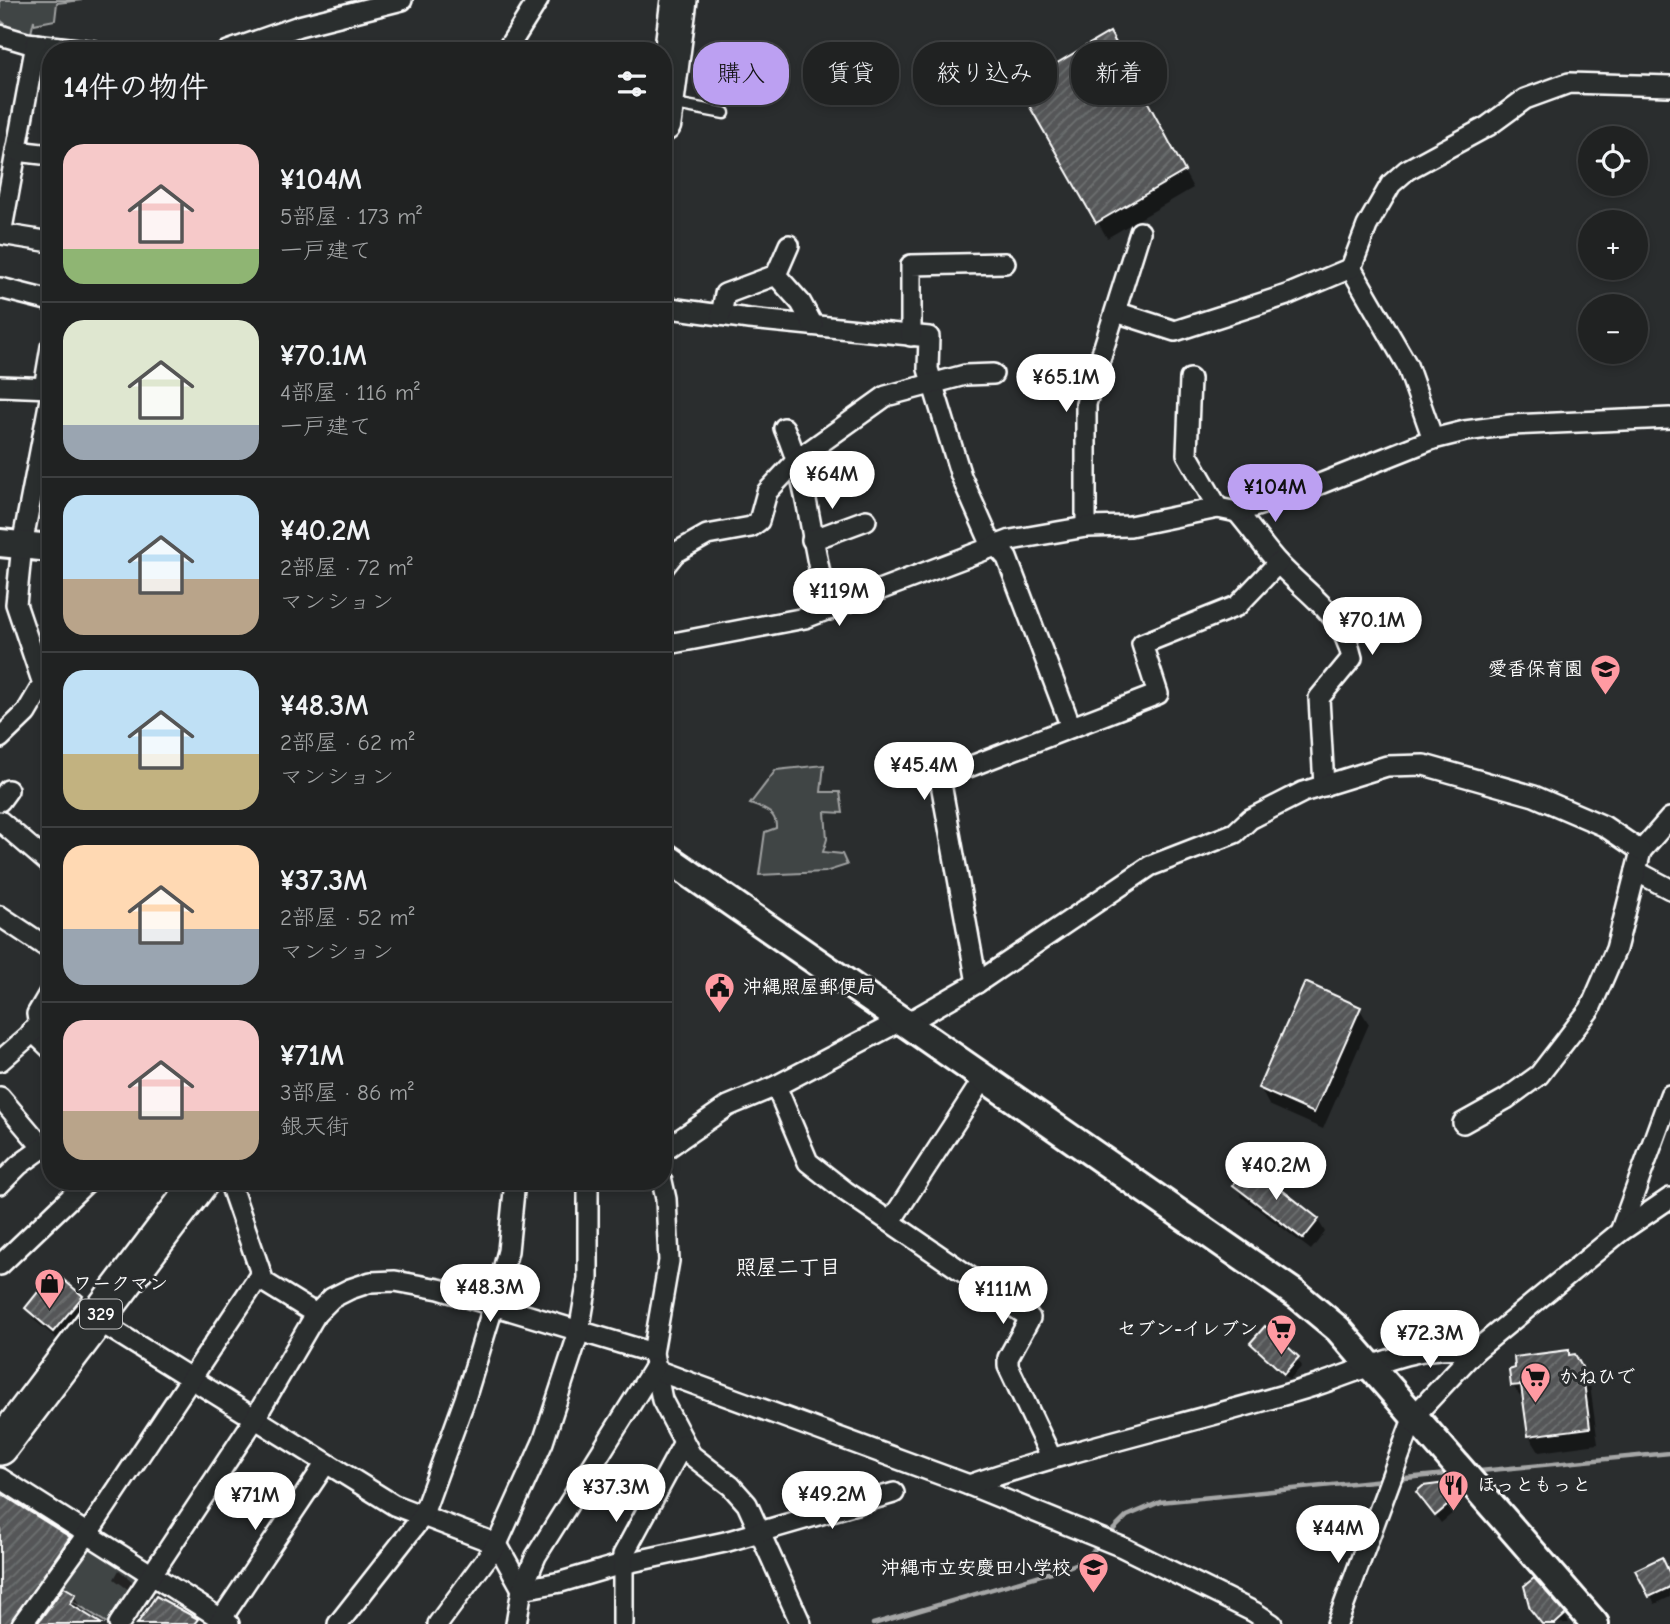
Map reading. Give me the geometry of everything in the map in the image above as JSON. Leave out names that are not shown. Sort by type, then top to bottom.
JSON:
[{"type":"highway","points":[[672,53],[679,0]]},
{"type":"highway","name":"329","points":[[0,1447],[194,1190]]},
{"type":"street","points":[[254,42],[299,26],[402,0]]},
{"type":"street","points":[[512,42],[538,0]]},
{"type":"street","points":[[0,35],[42,45]]},
{"type":"street","points":[[36,44],[1,240],[42,242]]},
{"type":"street","points":[[1116,312],[1175,331],[1287,295],[1351,268],[1367,226],[1391,184],[1407,170],[1488,126],[1525,99],[1569,83],[1670,86]]},
{"type":"street","points":[[16,151],[42,154]]},
{"type":"street","points":[[1086,527],[1086,404],[1140,232]]},
{"type":"street","points":[[721,315],[725,294],[776,275],[789,244]]},
{"type":"street","points":[[911,336],[911,265],[1005,263]]},
{"type":"street","points":[[1351,268],[1407,365],[1433,439]]},
{"type":"street","points":[[776,275],[801,303],[813,325]]},
{"type":"street","points":[[0,288],[42,299]]},
{"type":"street","points":[[672,308],[929,337],[928,369],[961,476],[979,520],[1007,558],[1071,727]]},
{"type":"street","points":[[672,557],[707,535],[751,527],[759,521],[768,492],[798,459],[886,396],[965,375],[993,374]]},
{"type":"street","points":[[1191,379],[1187,454],[1227,510],[1278,563],[1314,594],[1336,621],[1350,648],[1352,658],[1319,698],[1324,786]]},
{"type":"street","points":[[0,386],[42,390]]},
{"type":"street","points":[[42,415],[11,544],[16,604],[42,681]]},
{"type":"street","points":[[672,644],[723,636],[829,610],[1011,540],[1086,527],[1130,526],[1227,510],[1292,495],[1433,439],[1511,425],[1670,418]]},
{"type":"street","points":[[784,428],[798,459],[812,540],[829,610]]},
{"type":"street","points":[[812,540],[866,520]]},
{"type":"street","points":[[11,544],[42,547]]},
{"type":"street","points":[[978,984],[940,778],[1158,694],[1142,644],[1237,606],[1278,563]]},
{"type":"street","points":[[0,738],[26,713],[42,686]]},
{"type":"street","points":[[672,1145],[729,1106],[776,1086],[900,1021],[916,1018],[978,984],[1150,866],[1235,833],[1250,819],[1303,792],[1387,766],[1424,765],[1534,796],[1604,826],[1641,851]]},
{"type":"street","points":[[1463,1123],[1506,1099],[1539,1076],[1590,1009],[1616,949],[1641,851],[1670,818]]},
{"type":"street","points":[[0,821],[42,857]]},
{"type":"street","points":[[672,861],[1297,1295],[1338,1329],[1595,1624]]},
{"type":"street","points":[[1636,871],[1670,889]]},
{"type":"street","points":[[0,916],[42,944]]},
{"type":"street","points":[[0,1061],[41,1027],[37,1014],[42,1005]]},
{"type":"street","points":[[891,1222],[984,1078]]},
{"type":"street","points":[[776,1086],[808,1162],[845,1191],[1030,1318],[1008,1357],[1008,1366],[1051,1457]]},
{"type":"street","points":[[1620,1232],[1670,1095]]},
{"type":"street","points":[[0,1097],[42,1140]]},
{"type":"street","points":[[0,1184],[19,1165],[42,1149]]},
{"type":"street","points":[[0,1265],[79,1190]]},
{"type":"street","points":[[232,1190],[264,1282],[318,1312]]},
{"type":"street","points":[[338,1624],[422,1517],[465,1399],[494,1304],[508,1251],[514,1190]]},
{"type":"street","points":[[438,1624],[497,1544],[543,1442],[579,1332],[588,1279],[588,1190]]},
{"type":"street","points":[[664,1190],[669,1261],[653,1361],[662,1401],[691,1455],[731,1486],[747,1504],[801,1624]]},
{"type":"street","points":[[1337,1624],[1406,1445],[1414,1416],[1475,1351],[1620,1232],[1670,1198]]},
{"type":"street","points":[[22,1624],[88,1533],[260,1275]]},
{"type":"street","points":[[119,1624],[254,1420],[318,1312],[332,1298],[350,1289],[372,1282],[395,1281],[494,1304],[579,1332],[1122,1547],[1254,1612],[1272,1624]]},
{"type":"street","points":[[97,1320],[394,1505],[497,1544],[522,1589]]},
{"type":"street","points":[[970,1485],[1051,1457],[1318,1385],[1368,1365],[1453,1346],[1475,1351]]},
{"type":"street","points":[[516,1624],[522,1589],[536,1556],[653,1361]]},
{"type":"street","points":[[623,1624],[623,1555],[683,1444]]},
{"type":"street","points":[[0,1478],[223,1622],[326,1463]]},
{"type":"street","points":[[522,1589],[725,1542],[894,1493]]},
{"type":"lane","points":[[672,114],[724,113]]},
{"type":"shaded area","points":[[0,0],[82,0],[57,3],[55,20],[34,24],[34,20],[31,33],[14,31],[0,20]]},
{"type":"shaded area","points":[[824,765],[821,792],[840,792],[843,813],[825,812],[827,839],[823,852],[842,854],[847,865],[825,872],[759,875],[765,832],[776,828],[776,823],[769,812],[750,804],[776,770]]},
{"type":"shaded area","points":[[86,1542],[138,1575],[107,1623],[55,1590]]},
{"type":"building","points":[[1110,32],[1115,42],[1093,42]]},
{"type":"building","points":[[1071,55],[1071,105],[1149,105],[1185,171],[1096,223],[1029,105],[1057,105],[1057,63]]},
{"type":"building","points":[[1305,982],[1361,1007],[1314,1113],[1258,1088]]},
{"type":"building","points":[[1249,1164],[1319,1219],[1303,1239],[1233,1185]]},
{"type":"building","points":[[54,1272],[83,1296],[53,1332],[25,1308]]},
{"type":"building","points":[[1265,1326],[1299,1357],[1284,1374],[1250,1343]]},
{"type":"building","points":[[1569,1350],[1569,1355],[1575,1354],[1582,1367],[1590,1428],[1528,1436],[1521,1385],[1511,1386],[1509,1370],[1515,1368],[1514,1357]]},
{"type":"building","points":[[1446,1483],[1458,1497],[1435,1516],[1416,1492],[1423,1486]]},
{"type":"building","points":[[0,1493],[70,1537],[10,1624],[0,1624]]},
{"type":"building","points":[[1662,1557],[1670,1574],[1670,1587],[1649,1597],[1635,1570]]},
{"type":"building","points":[[1534,1578],[1566,1614],[1555,1624],[1542,1624],[1530,1609],[1524,1586]]},
{"type":"building","points":[[64,1587],[76,1594],[70,1604],[102,1624],[37,1624]]},
{"type":"building","points":[[156,1596],[198,1619],[194,1624],[137,1624]]},
{"type":"waterway","points":[[1480,1471],[1670,1453]]},
{"type":"waterway","points":[[1395,1479],[1447,1474]]},
{"type":"waterway","points":[[1107,1536],[1127,1516],[1160,1502],[1383,1480]]},
{"type":"waterway","points":[[873,1624],[1068,1567],[1083,1561],[1099,1545]]},
{"type":"place","name":"愛香保育園","points":[[1606,696]]},
{"type":"place","name":"沖縄照屋郵便局","points":[[720,1014]]},
{"type":"place","name":"ワークマン","points":[[50,1311]]},
{"type":"place","name":"セブン-イレブン","points":[[1281,1356]]},
{"type":"place","name":"かねひで","points":[[1536,1404]]},
{"type":"place","name":"ほっともっと","points":[[1454,1512]]},
{"type":"place","name":"沖縄市立安慶田小学校","points":[[1094,1595]]},
{"type":"district","name":"照屋二丁目","points":[[788,1267]]}]
